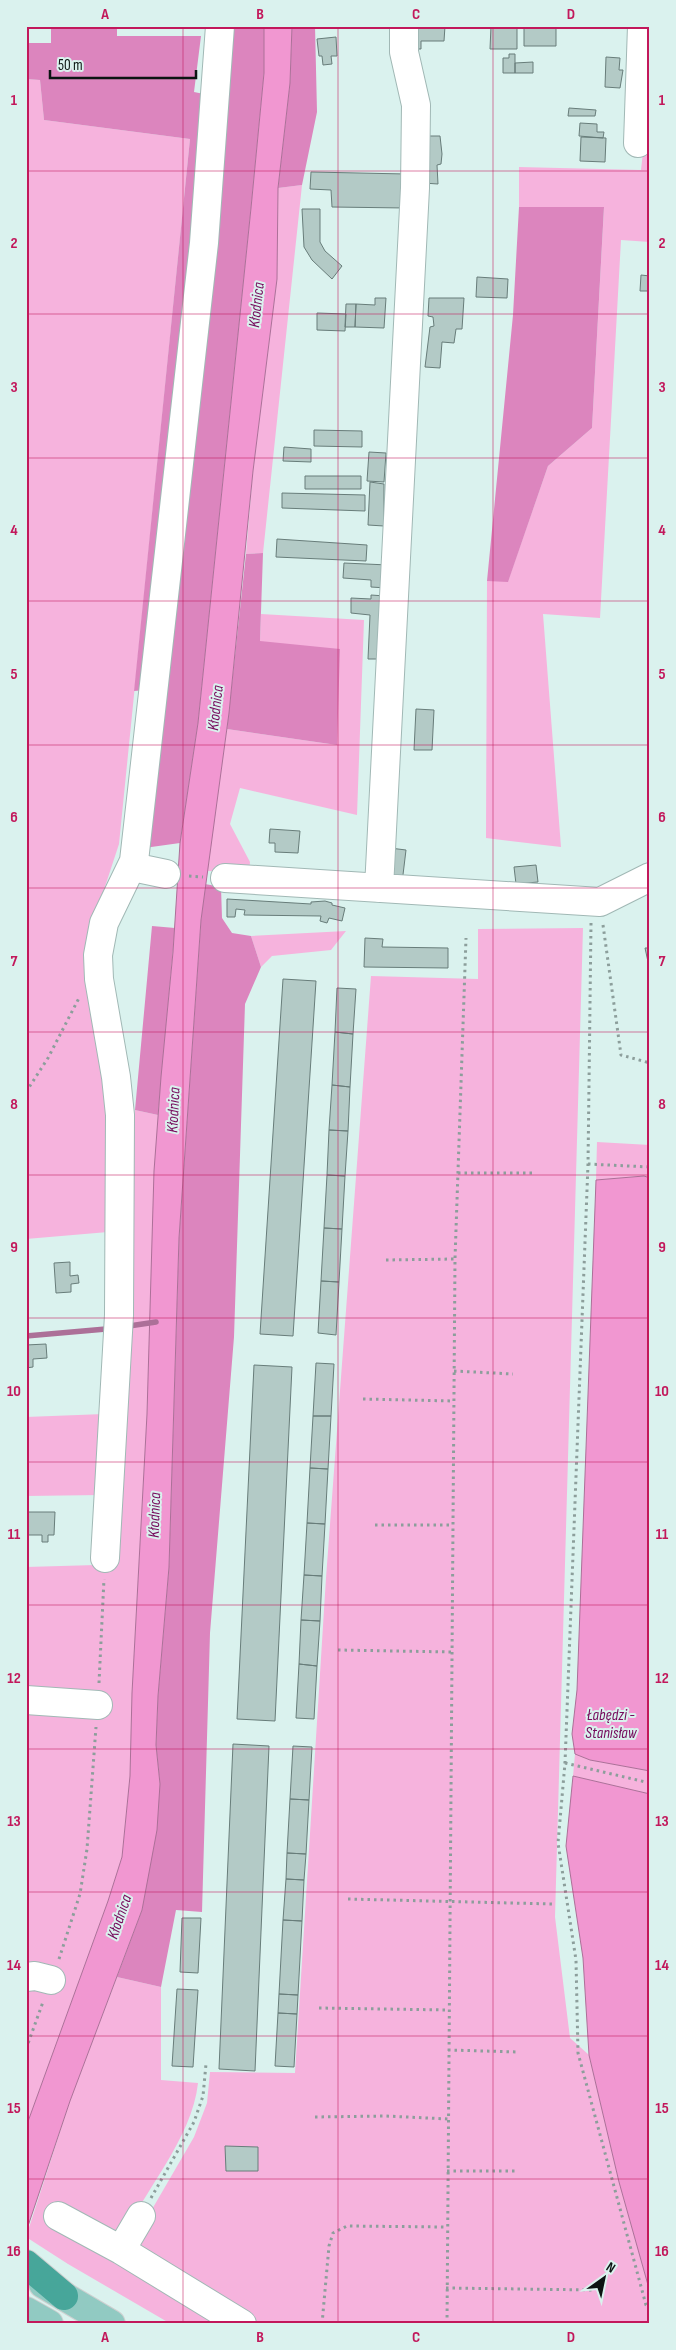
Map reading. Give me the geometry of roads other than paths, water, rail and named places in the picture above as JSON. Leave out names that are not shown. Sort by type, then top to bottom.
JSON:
[{"type":"highway","points":[[26,2264],[64,2296]]},
{"type":"main road","points":[[26,2275],[111,2324]]},
{"type":"main road","points":[[26,2311],[49,2324]]},
{"type":"street","points":[[105,1558],[119,1315],[120,1115],[98,955],[104,923],[134,861],[204,243],[220,26]]},
{"type":"street","points":[[380,888],[415,188],[416,105],[404,52],[404,26]]},
{"type":"street","points":[[638,143],[645,75],[642,26]]},
{"type":"street","points":[[134,861],[142,869],[166,874]]},
{"type":"street","points":[[225,878],[596,902],[650,877]]},
{"type":"street","points":[[26,1700],[98,1705]]},
{"type":"street","points":[[58,2216],[121,2250],[242,2324]]},
{"type":"street","points":[[121,2250],[141,2216]]},
{"type":"water","name":"Kłodnica","points":[[264,26],[292,26],[290,83],[278,188],[277,279],[253,471],[229,713],[201,920],[179,1238],[169,1567],[158,1696],[156,1745],[160,1784],[157,1830],[142,1910],[70,2101],[26,2232],[26,2127],[108,1901],[122,1857],[130,1776],[132,1693],[147,1414],[154,1171],[161,1077],[173,952],[180,843],[198,723],[251,208],[264,73]]},
{"type":"water","name":"Łabędzi - Stanisław","points":[[644,1176],[650,1178],[650,1771],[590,1760],[575,1754],[572,1734],[577,1690],[596,1180]]},
{"type":"water","name":"Łabędzi - Stanisław","points":[[573,1776],[650,1794],[650,2292],[619,2182],[589,2055],[583,1958],[566,1846]]},
{"type":"waterway","points":[[129,1326],[156,1322]]},
{"type":"waterway","points":[[26,1336],[106,1329]]}]
